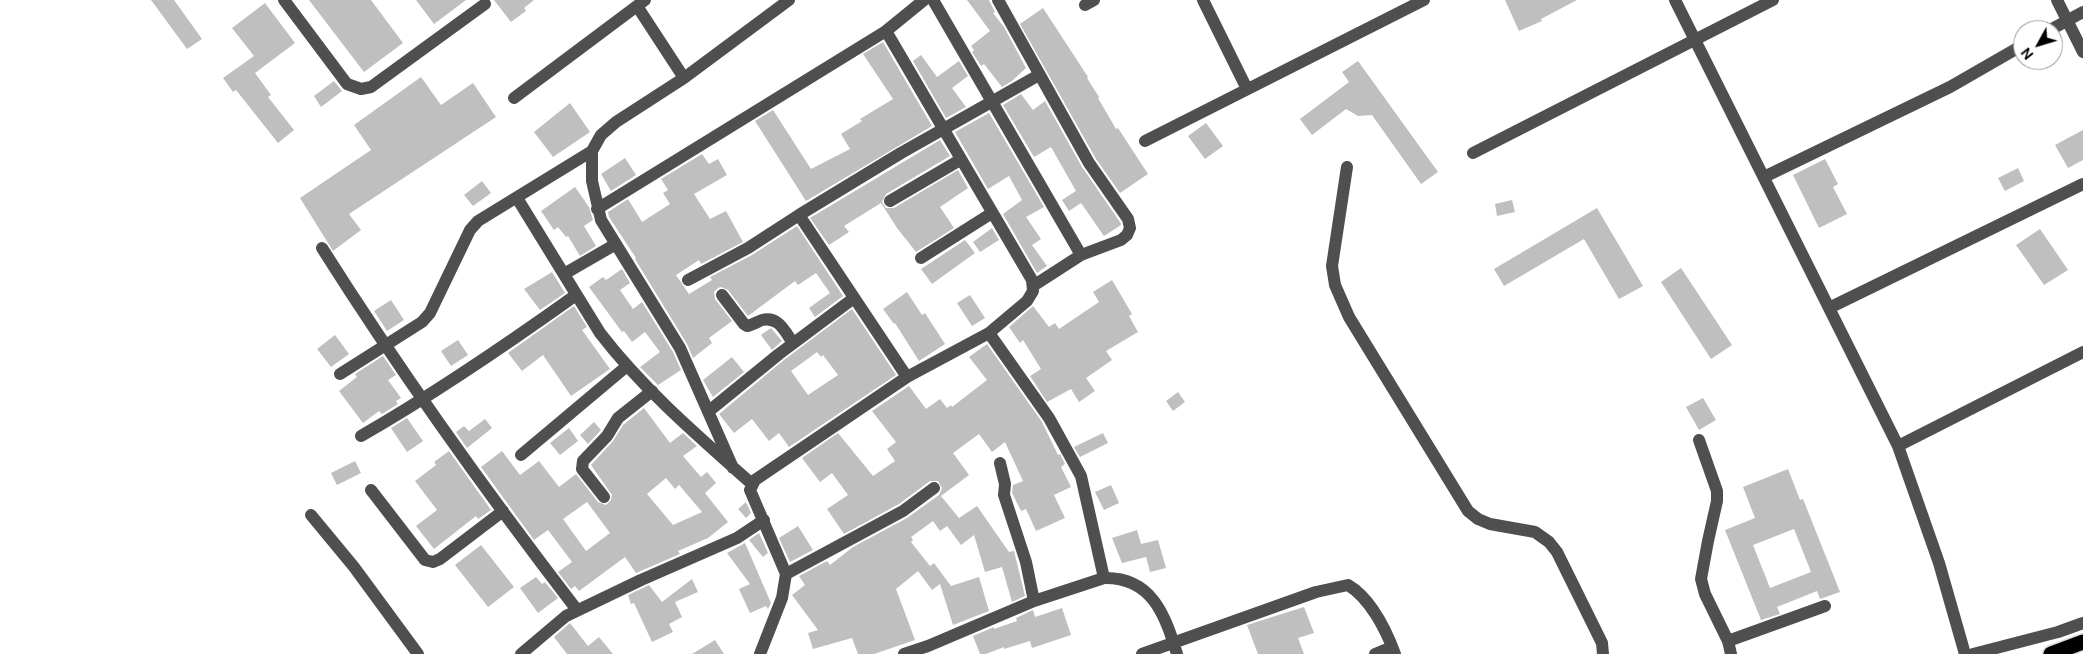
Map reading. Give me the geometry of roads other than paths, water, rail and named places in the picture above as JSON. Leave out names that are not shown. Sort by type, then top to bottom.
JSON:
[{"type":"highway","points":[[2051,654],[2083,642]]},
{"type":"street","points":[[284,0],[347,84],[360,89],[371,88],[485,4]]},
{"type":"street","points":[[340,374],[422,322],[430,313],[470,230],[478,221],[592,151],[601,135],[616,122],[684,78],[789,0]]},
{"type":"street","points":[[598,209],[886,31],[924,0]]},
{"type":"street","points":[[933,0],[1081,255]]},
{"type":"street","points":[[998,0],[1089,163],[1128,218],[1130,228],[1121,240],[1081,255],[1032,286]]},
{"type":"street","points":[[1203,0],[1247,89]]},
{"type":"street","points":[[1145,141],[1424,0]]},
{"type":"street","points":[[1675,0],[1898,446],[1940,563],[1966,654]]},
{"type":"street","points":[[1473,153],[1774,0]]},
{"type":"street","points":[[2057,0],[2083,52]]},
{"type":"street","points":[[514,98],[641,3],[684,78]]},
{"type":"street","points":[[2063,22],[2083,12]]},
{"type":"street","points":[[760,654],[782,598],[786,574],[750,490],[755,480],[907,377],[990,333],[1027,301],[1033,291],[1032,280],[886,31]]},
{"type":"street","points":[[1764,177],[1950,87],[2013,52]]},
{"type":"street","points":[[688,280],[748,248],[799,215],[1039,75]]},
{"type":"street","points":[[592,151],[592,181],[602,220],[680,348],[733,468]]},
{"type":"street","points":[[890,201],[960,160]]},
{"type":"street","points":[[1347,167],[1332,266],[1335,285],[1349,317],[1468,511],[1478,519],[1490,524],[1535,532],[1549,542],[1557,552],[1602,643],[1603,654]]},
{"type":"street","points":[[1830,308],[2083,184]]},
{"type":"street","points":[[517,198],[600,333],[627,366],[752,484]]},
{"type":"street","points":[[921,258],[992,213]]},
{"type":"street","points":[[799,215],[907,377]]},
{"type":"street","points":[[564,274],[616,244]]},
{"type":"street","points":[[322,248],[422,400],[502,511],[577,610]]},
{"type":"street","points":[[361,436],[422,400],[496,352],[576,295]]},
{"type":"street","points":[[722,296],[746,326],[761,320],[774,320],[778,322],[793,343]]},
{"type":"street","points":[[709,410],[793,343],[854,298]]},
{"type":"street","points":[[990,333],[1049,418],[1081,476],[1104,578]]},
{"type":"street","points":[[1898,446],[2083,352]]},
{"type":"street","points":[[521,455],[627,366]]},
{"type":"street","points":[[604,497],[582,468],[583,461],[607,436],[618,418],[652,391]]},
{"type":"street","points":[[1699,440],[1717,490],[1717,501],[1702,579],[1705,594],[1728,641],[1732,654]]},
{"type":"street","points":[[1000,463],[1005,484],[1004,495],[1026,562],[1034,601]]},
{"type":"street","points":[[786,574],[903,511],[934,488]]},
{"type":"street","points":[[371,490],[428,562],[440,558],[502,511]]},
{"type":"street","points":[[311,515],[354,568],[418,654]]},
{"type":"street","points":[[521,654],[566,616],[641,580],[737,538],[764,520]]},
{"type":"street","points":[[904,654],[928,646],[1034,601],[1104,578],[1122,579],[1142,588],[1154,600],[1163,614],[1175,648]]},
{"type":"street","points":[[1142,654],[1175,648],[1316,592],[1348,585],[1357,590],[1368,602],[1394,651],[1375,654]]},
{"type":"street","points":[[1728,641],[1826,606]]},
{"type":"street","points":[[1974,654],[2058,632],[2083,623]]}]
